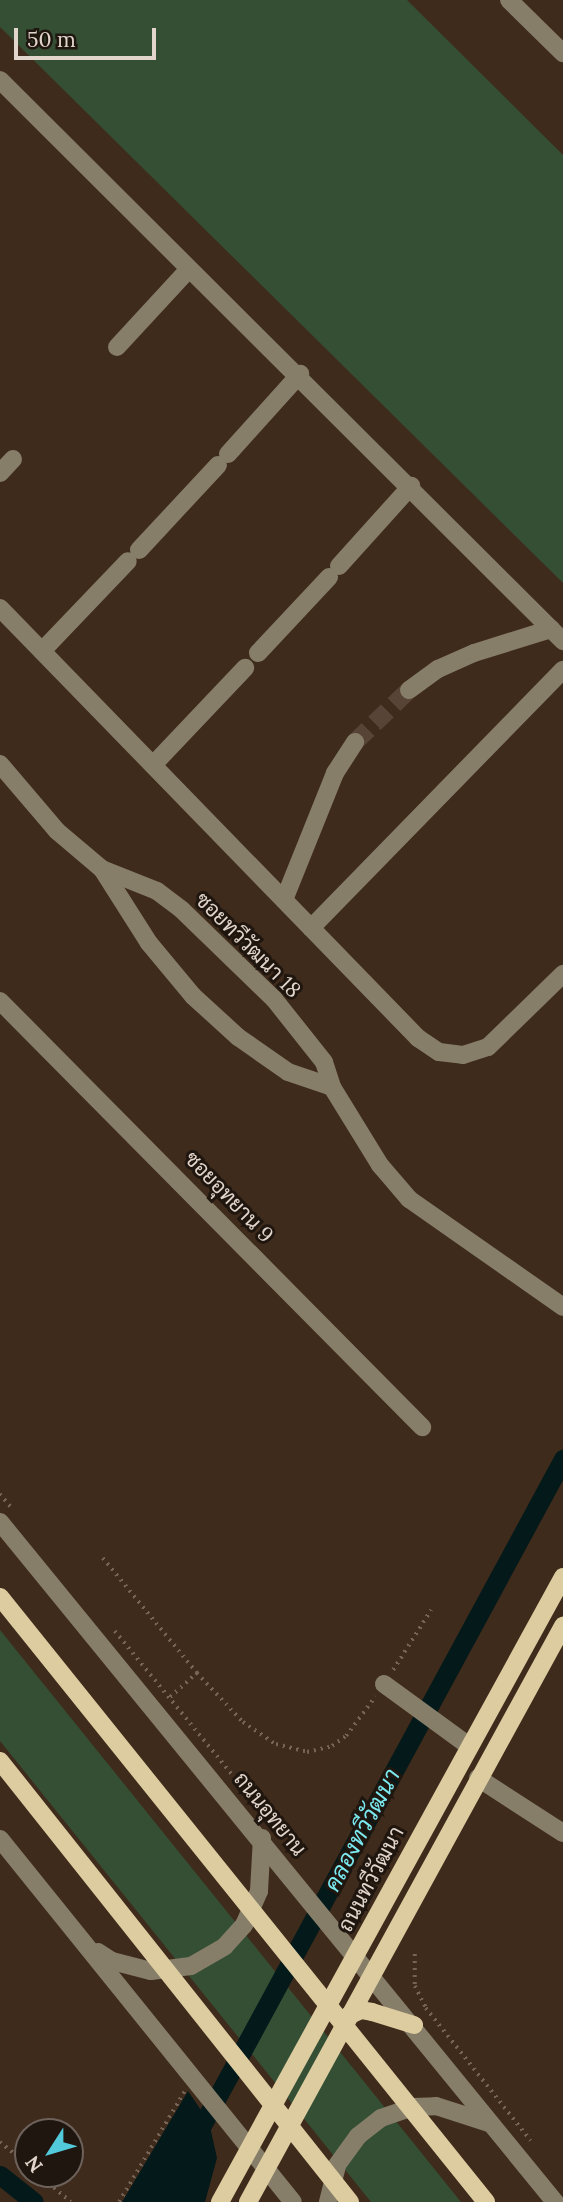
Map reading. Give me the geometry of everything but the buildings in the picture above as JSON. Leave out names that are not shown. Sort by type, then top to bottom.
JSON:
[{"type":"main road","name":"ถนนทวีวัฒนา","points":[[220,2202],[245,2142],[350,1949],[563,1577]]},
{"type":"main road","points":[[0,1597],[486,2202]]},
{"type":"main road","points":[[248,2202],[478,1777],[563,1626]]},
{"type":"main road","points":[[0,1761],[350,2202]]},
{"type":"main road","points":[[348,2016],[361,2010],[372,2011],[414,2025]]},
{"type":"street","points":[[509,0],[563,53]]},
{"type":"street","points":[[0,80],[189,269],[300,374],[557,635]]},
{"type":"street","points":[[117,347],[189,269]]},
{"type":"street","points":[[42,651],[300,374]]},
{"type":"street","points":[[0,473],[13,459]]},
{"type":"street","points":[[257,653],[411,486]]},
{"type":"street","points":[[0,608],[418,1038],[439,1052],[463,1055],[488,1047],[563,974]]},
{"type":"street","points":[[409,690],[438,669],[474,653],[557,635]]},
{"type":"street","points":[[153,765],[245,668]]},
{"type":"street","points":[[311,928],[563,670]]},
{"type":"street","points":[[284,900],[335,773],[355,742]]},
{"type":"street","name":"ซอยทวีวัฒนา 18","points":[[0,764],[57,831],[102,869],[149,943],[193,996],[238,1037],[288,1072],[332,1087]]},
{"type":"street","name":"ซอยทวีวัฒนา 18","points":[[102,869],[157,891],[234,958],[324,1062],[332,1087],[380,1165],[409,1199],[557,1303]]},
{"type":"street","name":"ซอยอุทยาน 9","points":[[0,1001],[422,1427]]},
{"type":"street","name":"ถนนอุทยาน","points":[[0,1522],[262,1838],[555,2202]]},
{"type":"street","points":[[391,1688],[469,1745]]},
{"type":"street","points":[[478,1777],[563,1833]]},
{"type":"street","points":[[89,1946],[112,1961],[151,1971],[191,1966],[225,1946],[244,1924],[258,1891],[262,1838]]},
{"type":"street","points":[[0,1839],[293,2202]]},
{"type":"street","points":[[327,2202],[337,2165],[358,2136],[381,2118],[413,2107],[436,2106],[471,2114],[495,2127]]},
{"type":"path","points":[[103,1558],[197,1674],[243,1722],[276,1744],[307,1752],[332,1746],[346,1736],[391,1688],[431,1611]]},
{"type":"path","points":[[155,1709],[197,1674]]},
{"type":"path","points":[[415,1954],[415,1986],[426,2008],[537,2149]]},
{"type":"path","points":[[120,2202],[182,2096]]},
{"type":"path","points":[[0,2142],[14,2154]]},
{"type":"path","points":[[54,2188],[71,2202]]},
{"type":"green space","points":[[0,0],[407,0],[563,155],[563,583],[0,27]]},
{"type":"green space","points":[[0,1630],[461,2202],[371,2202],[0,1741]]},
{"type":"water","points":[[188,2091],[209,2122],[217,2158],[205,2202],[122,2202]]},
{"type":"waterway","name":"คลองทวีวัฒนา","points":[[194,2140],[563,1459]]},
{"type":"waterway","points":[[0,2175],[34,2202]]},
{"type":"tunnel","points":[[355,742],[409,690]]}]
